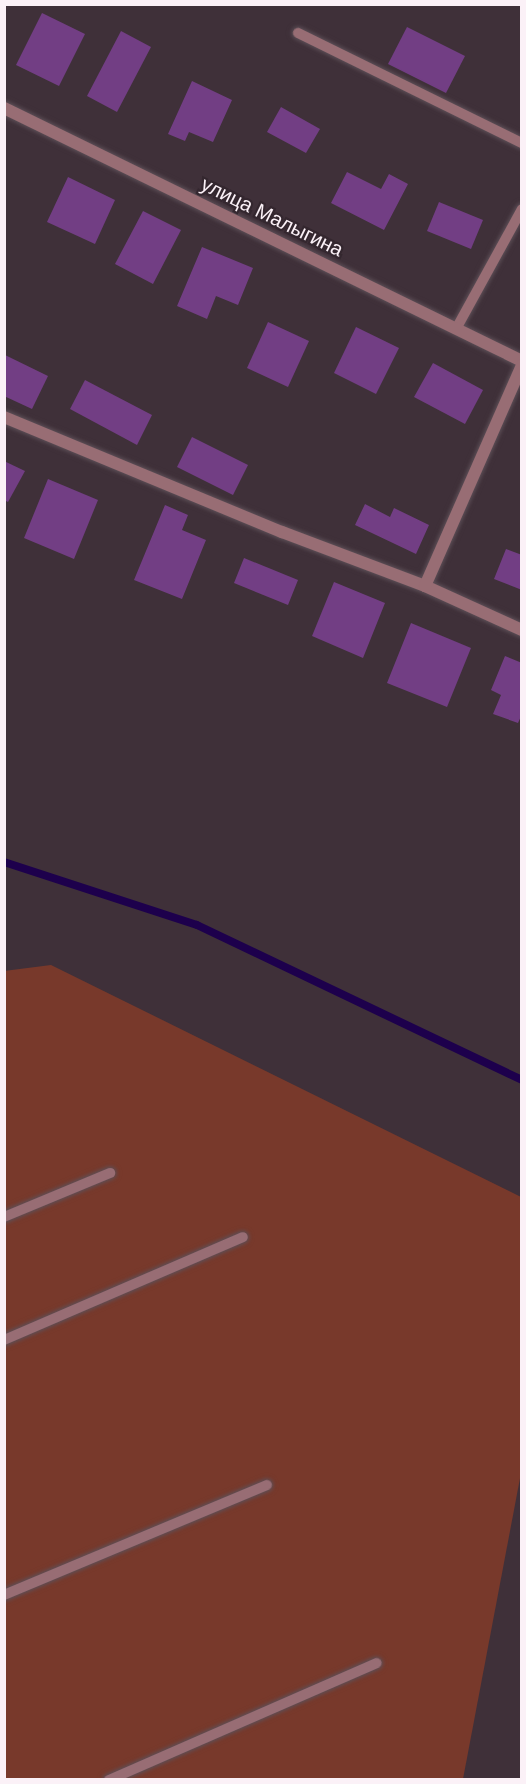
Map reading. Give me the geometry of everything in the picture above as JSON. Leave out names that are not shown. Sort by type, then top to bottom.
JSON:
[{"type":"street","name":"улица Малыгина","points":[[4,108],[522,363],[425,586]]},
{"type":"street","points":[[4,417],[282,532],[425,586],[522,630]]},
{"type":"lane","points":[[298,33],[522,143]]},
{"type":"lane","points":[[456,329],[522,209]]},
{"type":"lane","points":[[4,1217],[110,1173]]},
{"type":"lane","points":[[4,1340],[243,1237]]},
{"type":"lane","points":[[4,1595],[267,1485]]},
{"type":"lane","points":[[109,1779],[377,1663]]},
{"type":"shaded area","points":[[51,965],[521,1197],[521,1473],[463,1779],[5,1779],[4,971]]},
{"type":"building","points":[[42,13],[85,34],[59,86],[16,65]]},
{"type":"building","points":[[407,27],[465,56],[446,93],[388,64]]},
{"type":"building","points":[[121,31],[151,47],[117,112],[87,96]]},
{"type":"building","points":[[192,81],[232,100],[213,142],[189,132],[185,141],[168,134]]},
{"type":"building","points":[[281,107],[320,129],[306,153],[267,132]]},
{"type":"building","points":[[347,172],[381,189],[389,174],[408,184],[384,230],[331,203]]},
{"type":"building","points":[[68,177],[115,200],[95,244],[47,222]]},
{"type":"building","points":[[439,202],[483,220],[471,249],[427,231]]},
{"type":"building","points":[[143,211],[181,230],[153,284],[115,264]]},
{"type":"building","points":[[202,247],[253,268],[238,305],[216,296],[207,319],[177,306]]},
{"type":"building","points":[[268,322],[309,341],[288,387],[247,368]]},
{"type":"building","points":[[356,327],[399,348],[376,394],[334,373]]},
{"type":"building","points":[[5,355],[48,376],[32,409],[4,396]]},
{"type":"building","points":[[433,363],[483,390],[465,424],[414,397]]},
{"type":"building","points":[[85,380],[152,415],[137,445],[70,409]]},
{"type":"building","points":[[192,437],[248,465],[233,495],[177,467]]},
{"type":"building","points":[[4,461],[25,471],[8,502],[4,500]]},
{"type":"building","points":[[48,479],[98,500],[74,559],[24,538]]},
{"type":"building","points":[[365,504],[390,517],[394,508],[429,525],[416,554],[355,525]]},
{"type":"building","points":[[165,505],[188,515],[182,530],[206,540],[182,599],[134,580]]},
{"type":"building","points":[[506,549],[522,555],[522,590],[494,579]]},
{"type":"building","points":[[244,558],[298,580],[288,605],[234,583]]},
{"type":"building","points":[[334,582],[385,603],[363,658],[312,636]]},
{"type":"building","points":[[411,623],[471,648],[447,707],[387,683]]},
{"type":"building","points":[[505,656],[522,663],[522,714],[518,723],[493,714],[501,695],[491,690]]},
{"type":"waterway","points":[[4,862],[197,925],[522,1080]]}]
